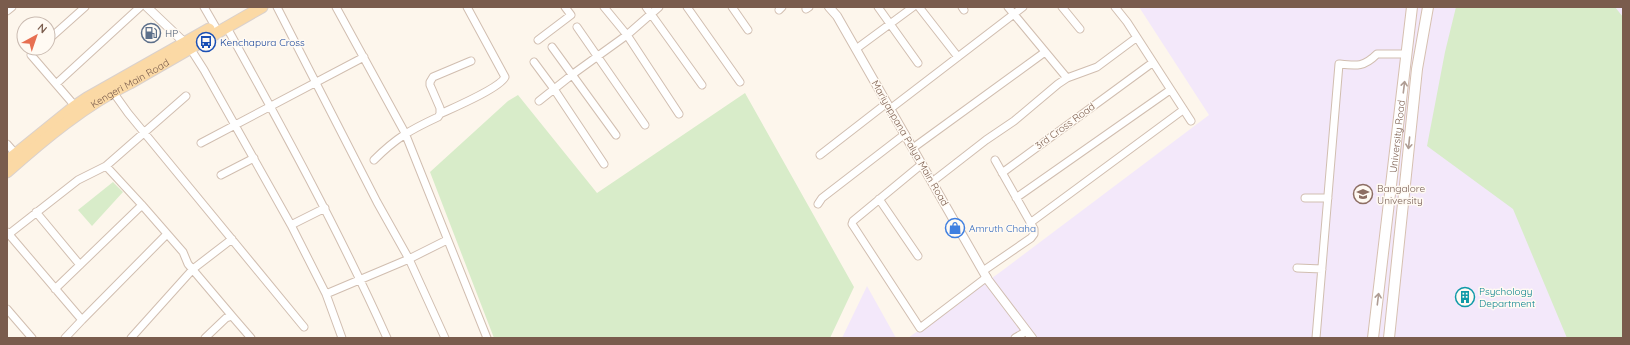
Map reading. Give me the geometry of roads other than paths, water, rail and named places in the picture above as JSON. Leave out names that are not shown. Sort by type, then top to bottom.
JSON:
[{"type":"main road","name":"Kengeri Main Road","points":[[7,172],[52,134],[113,92],[130,83],[215,26],[247,7]]},
{"type":"main road","name":"Kengeri Main Road","points":[[11,157],[74,106],[187,45],[262,7]]},
{"type":"main road","name":"University Road","points":[[1373,338],[1412,7]]},
{"type":"main road","name":"University Road","points":[[1390,338],[1417,69],[1428,7]]},
{"type":"street","points":[[7,11],[12,7]]},
{"type":"street","points":[[56,33],[84,7]]},
{"type":"street","points":[[56,84],[140,7]]},
{"type":"street","points":[[148,7],[187,45],[235,124],[291,225],[326,294],[342,338]]},
{"type":"street","points":[[204,7],[215,26]]},
{"type":"street","points":[[276,7],[374,196],[409,259],[445,338]]},
{"type":"street","points":[[336,7],[405,133],[487,338]]},
{"type":"street","points":[[374,160],[390,144],[405,133],[482,93],[501,82],[505,77],[467,7]]},
{"type":"street","points":[[538,40],[571,15],[565,7]]},
{"type":"street","points":[[604,7],[627,35],[679,114]]},
{"type":"street","points":[[646,7],[702,85]]},
{"type":"street","points":[[538,101],[627,35],[659,7]]},
{"type":"street","points":[[687,7],[740,82]]},
{"type":"street","name":"Mariyappana Palya Main Road","points":[[829,7],[837,16],[985,274],[1030,335]]},
{"type":"street","points":[[878,7],[918,63]]},
{"type":"street","points":[[856,49],[913,7]]},
{"type":"street","points":[[919,7],[958,57]]},
{"type":"street","points":[[1008,7],[1067,78]]},
{"type":"street","points":[[820,155],[958,57],[1023,7]]},
{"type":"street","points":[[1062,7],[1080,29]]},
{"type":"street","points":[[1115,7],[1127,22],[1190,121]]},
{"type":"street","points":[[734,8],[748,30]]},
{"type":"street","points":[[226,26],[271,106],[325,208],[387,338]]},
{"type":"street","points":[[577,27],[645,125]]},
{"type":"street","points":[[932,182],[986,140],[1014,122],[1067,78],[1097,67],[1136,38]]},
{"type":"street","points":[[552,47],[616,135]]},
{"type":"street","points":[[913,148],[1046,52]]},
{"type":"street","points":[[1316,338],[1339,64],[1357,66],[1364,64],[1377,54],[1407,54]]},
{"type":"street","points":[[32,56],[74,106]]},
{"type":"street","points":[[201,143],[364,57]]},
{"type":"street","points":[[440,114],[440,108],[430,86],[431,80],[471,61]]},
{"type":"street","points":[[534,62],[554,89],[604,164]]},
{"type":"street","name":"3rd Cross Road","points":[[1002,173],[1152,63]]},
{"type":"street","points":[[1016,198],[1170,90]]},
{"type":"street","points":[[113,92],[128,113],[304,327]]},
{"type":"street","points":[[82,320],[8,233],[78,180],[106,166],[186,96]]},
{"type":"street","points":[[1030,223],[1183,110]]},
{"type":"street","points":[[818,204],[822,198],[905,134]]},
{"type":"street","points":[[7,144],[11,157]]},
{"type":"street","points":[[221,175],[254,158]]},
{"type":"street","points":[[922,164],[853,221],[852,224],[920,328],[1034,234],[1034,229],[995,160]]},
{"type":"street","points":[[106,166],[183,252],[193,269],[251,338]]},
{"type":"street","points":[[1305,198],[1328,198]]},
{"type":"street","points":[[879,199],[918,256]]},
{"type":"street","points":[[55,288],[142,205]]},
{"type":"street","points":[[291,225],[325,208]]},
{"type":"street","points":[[36,212],[80,265]]},
{"type":"street","points":[[65,338],[167,234]]},
{"type":"street","points":[[131,338],[193,269],[232,239]]},
{"type":"street","points":[[326,294],[409,259],[447,240]]},
{"type":"street","points":[[1296,268],[1322,269]]},
{"type":"street","points":[[7,309],[32,338]]},
{"type":"street","points":[[204,338],[226,318],[232,316]]},
{"type":"street","points":[[1015,338],[1030,335]]},
{"type":"place","name":"HP","points":[[151,33]]},
{"type":"place","name":"Kenchapura Cross","points":[[206,42]]},
{"type":"place","name":"Bangalore University","points":[[1363,194]]},
{"type":"place","name":"Amruth Chaha","points":[[955,228]]},
{"type":"place","name":"Psychology Department","points":[[1465,297]]}]
